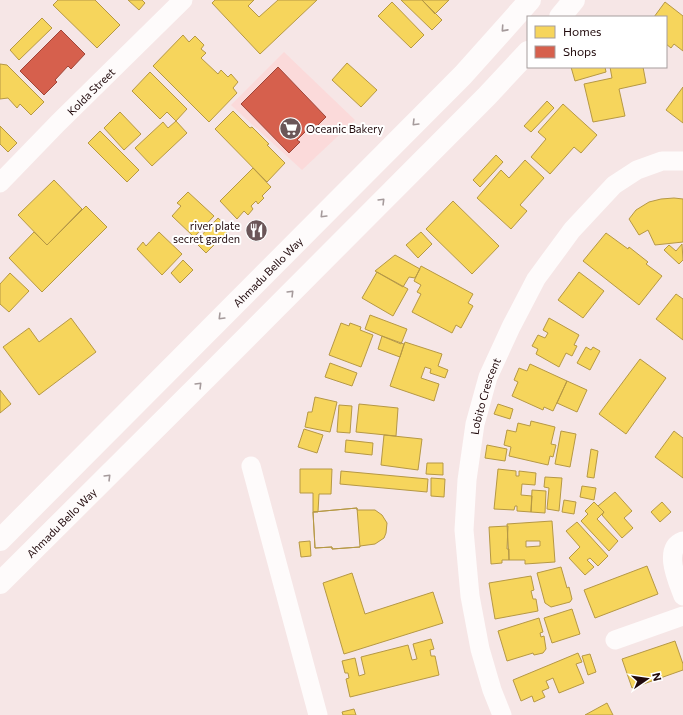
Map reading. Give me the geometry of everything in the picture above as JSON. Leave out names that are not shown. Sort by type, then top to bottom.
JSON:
[{"type":"main road","name":"Ahmadu Bello Way","points":[[0,540],[463,75],[530,0]]},
{"type":"main road","points":[[561,16],[574,0]]},
{"type":"main road","name":"Ahmadu Bello Way","points":[[0,583],[207,378],[487,96],[527,53]]},
{"type":"street","name":"Kolda Street","points":[[0,183],[175,2]]},
{"type":"street","name":"Lobito Crescent","points":[[502,715],[492,690],[480,649],[470,596],[464,530],[467,480],[475,424],[488,377],[511,327],[536,279],[572,230],[614,185],[637,170],[662,161],[683,161]]},
{"type":"street","points":[[252,466],[318,715]]},
{"type":"street","points":[[683,542],[679,543],[673,552],[673,567],[683,596]]},
{"type":"street","points":[[616,640],[683,616]]},
{"type":"shaded area","points":[[284,52],[355,120],[302,170],[231,105]]},
{"type":"building: Homes","points":[[58,0],[95,0],[120,25],[97,48],[53,5]]},
{"type":"building: Homes","points":[[128,0],[142,0],[145,3],[139,10]]},
{"type":"building: Homes","points":[[215,0],[254,0],[248,6],[259,17],[278,0],[317,0],[260,54],[212,3]]},
{"type":"building: Homes","points":[[401,0],[422,0],[442,20],[432,30]]},
{"type":"building: Homes","points":[[422,0],[449,0],[435,14]]},
{"type":"building: Homes","points":[[392,2],[424,35],[411,48],[378,16]]},
{"type":"building: Homes","points":[[665,2],[683,16],[683,51],[674,44],[671,48],[667,45],[667,16],[655,16]]},
{"type":"building: Homes","points":[[42,18],[52,28],[19,60],[10,50]]},
{"type":"building: Homes","points":[[183,35],[189,42],[195,36],[204,45],[201,49],[206,53],[201,58],[218,74],[221,70],[228,77],[231,74],[238,82],[233,88],[237,93],[209,122],[153,66]]},
{"type":"building: Homes","points":[[347,63],[377,90],[361,107],[332,80]]},
{"type":"building: Homes","points":[[0,64],[7,65],[44,102],[31,115],[20,104],[17,108],[8,98],[0,99]]},
{"type":"building: Homes","points":[[571,68],[605,68],[606,72],[575,81]]},
{"type":"building: Homes","points":[[610,68],[643,68],[646,83],[619,89],[625,116],[593,122],[584,84],[612,78]]},
{"type":"building: Homes","points":[[150,72],[187,109],[176,121],[167,112],[160,119],[132,91]]},
{"type":"building: Homes","points":[[683,87],[683,123],[666,110]]},
{"type":"building: Homes","points":[[547,101],[554,108],[531,132],[524,126]]},
{"type":"building: Homes","points":[[563,104],[597,135],[581,153],[574,147],[550,174],[531,157],[546,139],[538,132]]},
{"type":"building: Homes","points":[[233,111],[269,144],[267,145],[285,163],[267,182],[215,129]]},
{"type":"building: Homes","points":[[120,112],[141,134],[124,150],[104,128]]},
{"type":"building: Homes","points":[[176,121],[187,133],[152,166],[135,148],[163,122],[168,128]]},
{"type":"building: Homes","points":[[0,126],[17,143],[8,152],[0,144]]},
{"type":"building: Homes","points":[[100,131],[139,170],[127,182],[88,143]]},
{"type":"building: Homes","points":[[496,155],[503,162],[480,187],[473,180]]},
{"type":"building: Homes","points":[[525,160],[544,178],[520,205],[527,211],[511,229],[477,198],[501,170],[509,178]]},
{"type":"building: Homes","points":[[253,168],[271,187],[262,196],[264,198],[258,204],[256,201],[251,206],[253,209],[248,215],[244,211],[237,219],[220,201]]},
{"type":"building: Homes","points":[[54,180],[82,209],[47,245],[18,215]]},
{"type":"building: Homes","points":[[188,192],[214,216],[194,237],[172,216],[181,206],[177,203]]},
{"type":"building: Homes","points":[[674,198],[683,199],[683,242],[655,245],[648,230],[639,235],[629,219],[636,210],[649,202]]},
{"type":"building: Homes","points":[[453,201],[499,246],[472,274],[426,229]]},
{"type":"building: Homes","points":[[86,206],[107,227],[42,292],[9,258],[34,232],[47,245]]},
{"type":"building: Homes","points":[[218,218],[230,229],[206,253],[195,242]]},
{"type":"building: Homes","points":[[159,232],[182,254],[162,275],[137,249],[143,242],[146,246]]},
{"type":"building: Homes","points":[[421,232],[432,244],[418,258],[406,245]]},
{"type":"building: Homes","points":[[606,233],[628,249],[629,247],[648,262],[646,264],[662,276],[639,305],[583,261]]},
{"type":"building: Homes","points":[[682,244],[683,260],[679,264],[664,250],[669,245],[676,251]]},
{"type":"building: Homes","points":[[395,255],[420,269],[415,278],[409,277],[403,287],[375,271]]},
{"type":"building: Homes","points":[[183,260],[193,270],[180,283],[171,273]]},
{"type":"building: Homes","points":[[421,266],[473,294],[468,303],[473,306],[461,328],[456,325],[452,333],[412,312],[421,294],[417,292],[421,285],[414,281]]},
{"type":"building: Homes","points":[[377,272],[408,289],[393,316],[362,298]]},
{"type":"building: Homes","points":[[579,272],[604,291],[583,318],[558,300]]},
{"type":"building: Homes","points":[[10,273],[29,291],[9,312],[0,304],[0,284]]},
{"type":"building: Homes","points":[[676,294],[683,299],[683,340],[656,319]]},
{"type":"building: Homes","points":[[370,315],[407,329],[401,344],[365,329]]},
{"type":"building: Homes","points":[[71,318],[96,352],[39,395],[3,347],[29,328],[39,342]]},
{"type":"building: Homes","points":[[549,318],[579,335],[574,345],[577,346],[572,356],[566,353],[559,367],[536,354],[538,349],[532,346],[538,335],[545,338],[548,333],[543,330]]},
{"type":"building: Homes","points":[[341,323],[349,326],[350,323],[361,327],[360,330],[373,335],[361,367],[329,355]]},
{"type":"building: Homes","points":[[382,336],[404,344],[400,357],[378,349]]},
{"type":"building: Homes","points":[[405,342],[442,354],[438,366],[448,370],[445,378],[430,373],[431,369],[425,367],[421,378],[439,384],[434,401],[390,386]]},
{"type":"building: Homes","points":[[586,347],[591,350],[593,347],[600,351],[590,370],[577,363]]},
{"type":"building: Homes","points":[[640,359],[666,378],[626,434],[599,414]]},
{"type":"building: Homes","points":[[330,363],[357,373],[352,386],[325,377]]},
{"type":"building: Homes","points":[[530,364],[567,381],[553,411],[544,407],[543,410],[512,396],[518,382],[514,380],[519,368],[527,371]]},
{"type":"building: Homes","points":[[567,381],[587,390],[577,412],[557,403]]},
{"type":"building: Homes","points":[[0,390],[11,404],[0,413]]},
{"type":"building: Homes","points":[[315,397],[337,402],[330,432],[305,427],[308,412],[312,412]]},
{"type":"building: Homes","points":[[359,404],[398,408],[396,436],[356,432]]},
{"type":"building: Homes","points":[[498,404],[513,409],[510,419],[494,414]]},
{"type":"building: Homes","points":[[339,405],[352,406],[350,433],[337,432]]},
{"type":"building: Homes","points":[[531,421],[555,427],[551,444],[556,445],[553,457],[550,456],[548,465],[509,456],[511,447],[504,445],[507,430],[516,432],[518,423],[530,426]]},
{"type":"building: Homes","points":[[304,429],[323,435],[317,453],[298,447]]},
{"type":"building: Homes","points":[[561,431],[576,434],[570,467],[555,464]]},
{"type":"building: Homes","points":[[674,431],[683,438],[683,478],[655,457]]},
{"type":"building: Homes","points":[[384,435],[422,439],[418,470],[381,465]]},
{"type":"building: Homes","points":[[346,440],[373,443],[372,455],[345,452]]},
{"type":"building: Homes","points":[[487,445],[507,449],[505,461],[485,458]]},
{"type":"building: Homes","points":[[591,449],[598,451],[594,478],[587,477]]},
{"type":"building: Homes","points":[[427,463],[443,463],[443,475],[426,474]]},
{"type":"building: Homes","points":[[300,469],[332,469],[331,494],[319,494],[318,512],[313,512],[313,493],[300,493]]},
{"type":"building: Homes","points":[[498,469],[516,471],[516,476],[519,476],[519,471],[536,473],[535,485],[522,484],[521,495],[532,496],[531,512],[517,511],[517,506],[515,506],[514,510],[494,509]]},
{"type":"building: Homes","points":[[341,471],[428,479],[427,492],[340,484]]},
{"type":"building: Homes","points":[[545,477],[562,478],[559,511],[547,509],[549,488],[544,487]]},
{"type":"building: Homes","points":[[431,478],[445,479],[444,497],[431,496]]},
{"type":"building: Homes","points":[[582,486],[596,488],[594,500],[580,497]]},
{"type":"building: Homes","points":[[532,490],[546,491],[545,513],[531,512]]},
{"type":"building: Homes","points":[[615,492],[632,511],[624,518],[633,528],[622,538],[602,515],[604,512],[598,506]]},
{"type":"building: Homes","points":[[564,500],[576,502],[574,514],[562,512]]},
{"type":"building: Homes","points":[[594,502],[604,512],[597,519],[618,541],[609,551],[581,521],[588,514],[585,511]]},
{"type":"building: Homes","points":[[662,502],[671,512],[660,522],[651,512]]},
{"type":"building: Homes","points":[[357,508],[357,510],[375,510],[382,515],[387,523],[384,538],[375,544],[360,547],[332,549],[332,547],[315,548],[313,512]]},
{"type":"building: Homes","points":[[357,508],[360,547],[332,549],[332,547],[315,548],[313,512]]},
{"type":"building: Homes","points":[[552,521],[555,562],[525,564],[525,560],[509,560],[507,524]],"holes":[[[526,541],[540,541],[540,546],[526,547]]]},
{"type":"building: Homes","points":[[577,522],[608,556],[598,566],[590,558],[587,560],[594,567],[585,575],[569,558],[580,547],[566,531]]},
{"type":"building: Homes","points":[[508,526],[507,549],[509,549],[509,560],[502,560],[502,563],[491,564],[489,527]]},
{"type":"building: Homes","points":[[310,541],[311,556],[301,557],[299,542]]},
{"type":"building: Homes","points":[[647,566],[658,594],[595,618],[584,590]]},
{"type":"building: Homes","points":[[561,567],[572,599],[570,602],[551,607],[545,603],[537,573]]},
{"type":"building: Homes","points":[[352,573],[365,614],[433,592],[443,623],[344,654],[323,583]]},
{"type":"building: Homes","points":[[531,576],[534,590],[531,591],[533,599],[536,599],[538,611],[495,619],[489,583]]},
{"type":"building: Homes","points":[[572,609],[580,634],[552,643],[544,618]]},
{"type":"building: Homes","points":[[539,618],[543,632],[540,633],[541,637],[544,636],[546,649],[543,653],[534,655],[533,653],[507,661],[498,631]]},
{"type":"building: Homes","points":[[431,639],[434,649],[430,650],[431,656],[435,656],[439,675],[350,697],[346,679],[349,678],[348,673],[345,673],[342,661],[355,658],[359,676],[365,674],[361,657],[408,645],[412,660],[417,659],[413,644]]},
{"type":"building: Homes","points":[[675,641],[683,664],[683,670],[632,688],[622,659]]},
{"type":"building: Homes","points":[[578,653],[582,662],[576,664],[584,683],[559,693],[553,678],[546,681],[549,688],[542,691],[545,697],[534,702],[532,696],[521,701],[513,680]]},
{"type":"building: Homes","points":[[590,654],[596,672],[588,675],[582,656]]},
{"type":"building: Homes","points":[[607,703],[613,715],[585,715]]},
{"type":"building: Homes","points":[[354,709],[356,715],[343,715],[342,712]]},
{"type":"building: Shops","points":[[61,30],[85,54],[71,69],[68,66],[55,80],[57,82],[44,95],[20,71]]},
{"type":"building: Shops","points":[[278,67],[326,117],[314,129],[311,126],[297,140],[300,142],[289,153],[241,104]]},
{"type":"place","name":"Oceanic Bakery","points":[[290,128]]},
{"type":"place","name":"river plate secret garden","points":[[256,231]]}]
